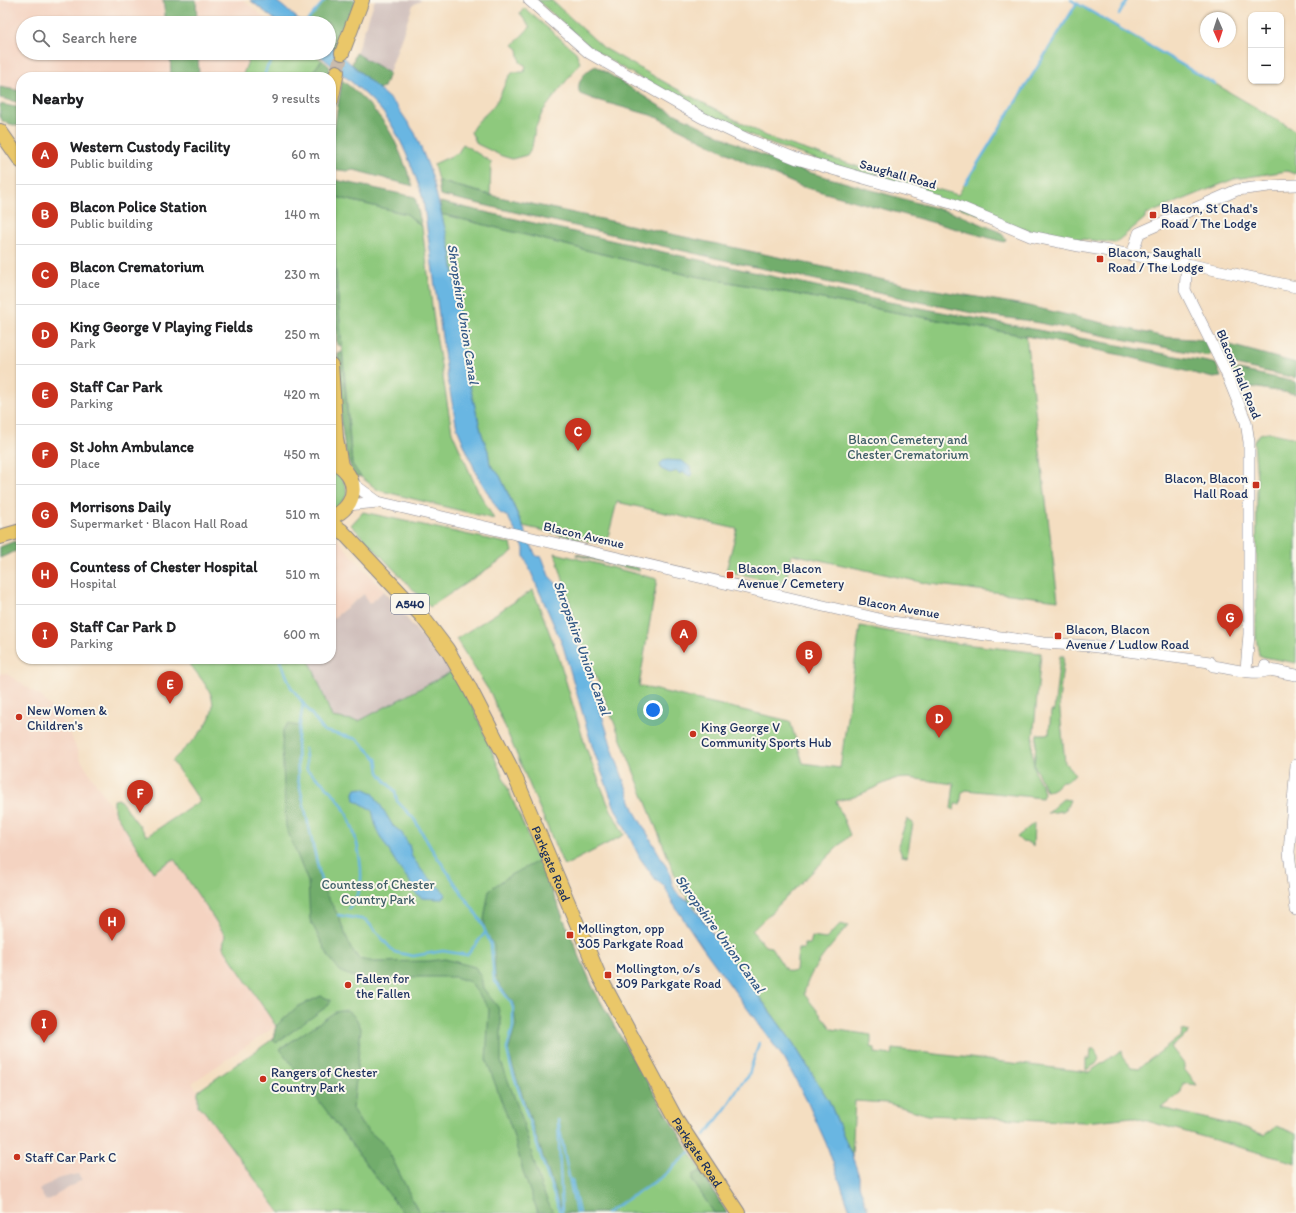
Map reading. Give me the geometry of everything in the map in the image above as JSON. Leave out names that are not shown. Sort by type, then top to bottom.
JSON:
[{"type":"main road","points":[[342,53],[362,0]]},
{"type":"main road","points":[[336,77],[337,72]]},
{"type":"main road","points":[[0,131],[16,153]]},
{"type":"main road","points":[[336,464],[348,474],[353,490],[338,518]]},
{"type":"main road","name":"Parkgate Road","points":[[338,518],[421,615],[447,649],[468,685],[513,772],[599,976],[676,1119],[738,1213]]},
{"type":"main road","points":[[0,537],[16,532]]},
{"type":"street","name":"Saughall Road","points":[[529,0],[589,53],[701,117],[745,138],[797,159],[951,204],[1030,236],[1079,246],[1187,264],[1296,287]]},
{"type":"street","points":[[1132,254],[1139,233],[1193,208],[1237,190],[1269,186],[1296,185]]},
{"type":"street","name":"Blacon Hall Road","points":[[1187,264],[1185,290],[1225,370],[1246,422],[1249,442],[1249,643],[1247,647],[1249,667]]},
{"type":"street","name":"Blacon Avenue","points":[[352,483],[378,502],[892,622],[1044,643],[1090,646],[1210,662],[1213,666],[1249,667],[1263,672],[1270,670],[1296,675]]},
{"type":"street","name":"Blacon Avenue","points":[[338,518],[378,502]]},
{"type":"street","points":[[1296,765],[1289,852],[1296,910]]},
{"type":"shaded area","points":[[0,0],[243,0],[262,16],[16,16],[16,60],[248,60],[244,72],[16,72],[16,90],[0,87]]},
{"type":"shaded area","points":[[375,0],[422,0],[413,5],[389,73],[356,53]]},
{"type":"shaded area","points":[[336,538],[384,591],[369,604],[363,594],[336,616]]},
{"type":"shaded area","points":[[384,591],[451,672],[359,721],[332,717],[311,664],[336,664],[336,616],[364,594],[369,604]]},
{"type":"shaded area","points":[[0,673],[7,674],[42,697],[70,733],[81,760],[153,872],[173,859],[225,935],[223,947],[276,1026],[192,1083],[198,1091],[198,1106],[204,1111],[280,1213],[0,1213]]},
{"type":"shaded area","points":[[78,1174],[82,1180],[46,1201],[39,1190],[57,1179]]},
{"type":"green space","points":[[163,0],[196,0],[197,16],[165,16]]},
{"type":"green space","points":[[325,0],[356,0],[337,51],[336,16],[311,16]]},
{"type":"green space","points":[[537,0],[551,0],[604,48],[675,88],[772,139],[862,168],[958,195],[1077,3],[1296,131],[1296,172],[1295,174],[1287,171],[1234,179],[1145,215],[1145,218],[1115,243],[1082,239],[1073,240],[1041,235],[771,144],[700,112],[621,67],[590,47]]},
{"type":"green space","points":[[524,8],[576,52],[580,63],[543,111],[535,129],[532,147],[527,155],[512,159],[477,144],[471,132],[476,124],[497,101],[507,80],[513,72],[524,72],[526,66],[520,62],[518,49],[513,45],[530,27],[520,14]]},
{"type":"green space","points":[[356,53],[389,73],[384,87],[378,89],[352,64]]},
{"type":"green space","points":[[170,60],[198,60],[199,72],[171,72]]},
{"type":"green space","points":[[248,60],[322,60],[312,72],[244,72]]},
{"type":"green space","points":[[322,60],[330,67],[329,72],[312,72]]},
{"type":"green space","points":[[596,66],[661,107],[750,150],[801,170],[960,215],[1000,232],[1006,239],[1004,242],[800,186],[749,164],[654,116],[580,94],[579,85],[582,77]]},
{"type":"green space","points":[[342,80],[381,118],[392,136],[413,186],[354,170],[336,170],[336,118]]},
{"type":"green space","points":[[0,87],[16,90],[16,102],[0,98]]},
{"type":"green space","points":[[0,104],[16,107],[16,126],[3,122],[0,116]]},
{"type":"green space","points":[[463,144],[491,162],[490,195],[438,181],[434,164],[458,153]]},
{"type":"green space","points":[[336,180],[415,197],[422,227],[407,214],[336,197]]},
{"type":"green space","points":[[438,181],[490,195],[912,286],[1024,305],[1165,337],[1205,340],[1211,354],[1209,356],[1024,320],[977,314],[741,264],[440,195]]},
{"type":"green space","points":[[336,197],[407,214],[422,227],[435,329],[452,432],[477,489],[494,519],[378,490],[361,477],[352,464],[336,274]]},
{"type":"green space","points":[[440,202],[878,300],[1208,362],[1216,364],[1221,377],[1213,378],[1121,355],[1026,336],[679,273],[441,214]]},
{"type":"green space","name":"Blacon Cemetery and Chester Crematorium","points":[[441,214],[679,273],[1026,336],[1058,600],[930,584],[792,554],[785,584],[726,571],[737,529],[617,502],[606,545],[523,526],[500,476],[490,464],[488,451],[482,435],[466,371],[464,350],[460,345],[459,332],[461,327],[451,252]]},
{"type":"green space","points":[[336,275],[342,347],[337,344],[336,332]]},
{"type":"green space","points":[[1219,342],[1296,363],[1296,378],[1226,363]]},
{"type":"green space","points":[[342,352],[352,464],[361,477],[355,476],[350,466],[343,435],[338,354]]},
{"type":"green space","points":[[1230,368],[1296,382],[1296,394],[1238,385]]},
{"type":"green space","points":[[1267,432],[1296,438],[1296,663],[1259,655],[1256,637],[1257,479],[1254,441],[1260,434]]},
{"type":"green space","points":[[336,473],[342,479],[346,488],[346,497],[336,508]]},
{"type":"green space","points":[[363,512],[511,544],[513,552],[430,607],[351,525]]},
{"type":"green space","points":[[15,541],[16,551],[0,558],[0,547]]},
{"type":"green space","points":[[555,553],[657,579],[639,686],[790,721],[803,763],[840,768],[860,626],[946,642],[1041,653],[1032,751],[1035,773],[1044,793],[1042,798],[966,790],[962,793],[960,804],[955,804],[954,810],[951,809],[954,784],[908,778],[894,779],[854,797],[836,801],[850,835],[752,931],[765,946],[771,947],[786,970],[792,972],[796,970],[798,949],[804,949],[804,944],[810,944],[812,937],[826,939],[840,924],[848,926],[828,949],[816,966],[804,994],[832,1029],[871,1035],[871,1047],[875,1048],[875,1053],[892,1055],[893,1049],[1089,1072],[1122,1050],[1123,1057],[1131,1067],[1139,1068],[1181,1036],[1182,1030],[1190,1032],[1171,1047],[1184,1064],[1184,1069],[1197,1085],[1183,1083],[1181,1092],[1161,1108],[1246,1128],[1264,1135],[1277,1126],[1296,1134],[1296,1163],[1133,1117],[1085,1122],[928,1115],[887,1103],[855,1101],[852,1156],[829,1101],[793,1043],[726,951],[731,949],[681,890],[594,672],[590,670]]},
{"type":"green space","points":[[576,555],[639,568],[639,571]]},
{"type":"green space","points":[[533,590],[558,655],[586,748],[608,804],[624,835],[564,866],[491,694],[456,639]]},
{"type":"green space","points":[[1060,656],[1064,656],[1059,701],[1065,763],[1075,774],[1067,781],[1062,781],[1053,789],[1046,791],[1034,765],[1037,734],[1049,734],[1051,711],[1054,711]]},
{"type":"green space","name":"Countess of Chester Country Park","points":[[190,664],[311,664],[332,717],[359,721],[451,672],[473,707],[593,988],[628,1050],[727,1213],[280,1213],[204,1111],[198,1106],[198,1091],[273,1039],[276,1026],[223,947],[225,935],[174,859],[153,872],[114,811],[114,800],[119,799],[147,836],[200,801],[172,761],[201,732],[211,714],[213,705],[211,695]]},
{"type":"green space","points":[[288,724],[299,726],[297,743],[298,779],[323,889],[338,915],[351,948],[359,959],[375,962],[429,961],[445,959],[475,967],[481,976],[483,988],[498,1007],[501,1021],[501,1062],[521,1115],[541,1187],[553,1213],[538,1213],[524,1175],[512,1130],[486,1059],[489,1009],[470,982],[455,977],[393,977],[386,983],[367,982],[341,972],[329,957],[310,920],[308,882],[286,827],[282,747],[283,730]]},
{"type":"green space","points":[[1063,799],[1070,800],[1066,809],[1063,811],[1047,813]]},
{"type":"green space","points":[[907,819],[913,823],[907,857],[902,856],[898,845]]},
{"type":"green space","points":[[1034,823],[1033,847],[1030,843],[1022,842],[1017,837]]},
{"type":"green space","points":[[539,861],[593,988],[628,1050],[690,1152],[662,1177],[606,1213],[562,1213],[508,1052],[516,1025],[513,1002],[500,986],[495,975],[494,945],[485,933],[484,920],[489,890],[512,874]]},
{"type":"green space","points":[[321,996],[331,1000],[329,1005],[276,1043],[273,1039],[276,1026],[297,1007]]},
{"type":"green space","points":[[347,1010],[356,1018],[361,1028],[353,1110],[362,1125],[386,1146],[419,1213],[403,1213],[280,1049],[335,1012]]},
{"type":"green space","points":[[1091,1049],[1095,1049],[1099,1059],[1096,1064],[1086,1070],[1086,1058],[1090,1059]]},
{"type":"green space","points":[[700,1171],[727,1213],[714,1213],[693,1181],[693,1175]]},
{"type":"water","points":[[250,0],[275,0],[294,16],[270,16]]},
{"type":"water","points":[[336,50],[396,105],[415,133],[431,173],[451,252],[461,328],[459,332],[460,345],[464,350],[466,371],[482,435],[488,451],[490,464],[500,476],[536,556],[542,557],[549,576],[555,582],[564,598],[568,615],[572,621],[572,630],[580,649],[582,660],[589,673],[612,748],[635,812],[670,873],[677,893],[688,900],[793,1043],[829,1101],[852,1156],[859,1176],[859,1185],[869,1213],[851,1213],[826,1143],[807,1101],[785,1060],[703,948],[672,902],[665,887],[656,880],[640,858],[615,808],[593,749],[563,646],[524,556],[524,548],[508,517],[500,513],[478,477],[457,428],[448,381],[423,199],[416,177],[406,153],[388,119],[374,102],[325,60],[336,60]]},
{"type":"water","points":[[667,460],[682,461],[690,467],[692,474],[690,476],[682,472],[680,474],[677,471],[670,473],[661,469],[660,464]]},
{"type":"water","points":[[363,788],[373,793],[393,826],[401,832],[409,845],[412,857],[423,872],[445,893],[444,897],[440,899],[422,898],[416,894],[409,880],[400,869],[377,831],[372,810],[355,800],[354,793],[356,789]]},
{"type":"waterway","points":[[311,16],[325,0]]},
{"type":"waterway","points":[[1071,0],[1215,84]]},
{"type":"waterway","points":[[1119,14],[1127,0]]},
{"type":"waterway","points":[[965,184],[1077,3]]},
{"type":"waterway","points":[[266,72],[267,67],[272,60]]},
{"type":"waterway","points":[[282,664],[291,687],[324,731],[357,739],[377,759],[379,772],[395,791],[397,801],[414,819],[431,848],[481,921],[491,945],[494,980],[511,1002],[513,1008],[513,1027],[507,1049],[511,1067],[560,1213]]},
{"type":"waterway","points":[[303,704],[297,743],[298,779],[323,889]]},
{"type":"waterway","points":[[305,749],[307,770],[335,795],[342,805],[354,831],[359,851],[361,884],[357,895],[349,908]]},
{"type":"waterway","points":[[338,915],[366,920],[394,952],[413,956],[443,951],[467,955],[485,933]]},
{"type":"waterway","points":[[705,1135],[726,1108],[741,1084],[748,1077],[759,1043]]},
{"type":"waterway","points":[[562,1213],[558,1120],[576,1213]]},
{"type":"waterway","points":[[606,1213],[662,1177],[690,1152]]},
{"type":"waterway","points":[[572,1180],[579,1213]]},
{"type":"tunnel","points":[[337,72],[342,53]]},
{"type":"place","name":"Blacon, St Chad's Road / The Lodge","points":[[1153,215]]},
{"type":"place","name":"Blacon, Saughall Road / The Lodge","points":[[1100,259]]},
{"type":"place","name":"Blacon Crematorium","points":[[578,451]]},
{"type":"place","name":"Blacon, Blacon Hall Road","points":[[1256,485]]},
{"type":"place","name":"Blacon, Blacon Avenue / Cemetery","points":[[730,575]]},
{"type":"place","name":"Blacon, Blacon Avenue / Ludlow Road","points":[[1058,636]]},
{"type":"place","name":"Morrisons Daily","points":[[1230,637]]},
{"type":"place","name":"Western Custody Facility","points":[[684,653]]},
{"type":"place","name":"Blacon Police Station","points":[[809,674]]},
{"type":"place","name":"Staff Car Park","points":[[170,704]]},
{"type":"place","name":"New Women & Children's","points":[[19,717]]},
{"type":"place","name":"King George V Community Sports Hub","points":[[693,734]]},
{"type":"place","name":"King George V Playing Fields","points":[[939,738]]},
{"type":"place","name":"St John Ambulance","points":[[140,813]]},
{"type":"place","name":"Mollington, opp 305 Parkgate Road","points":[[570,935]]},
{"type":"place","name":"Countess of Chester Hospital","points":[[112,941]]},
{"type":"place","name":"Mollington, o/s 309 Parkgate Road","points":[[608,975]]},
{"type":"place","name":"Fallen for the Fallen","points":[[348,985]]},
{"type":"place","name":"Staff Car Park D","points":[[44,1043]]},
{"type":"place","name":"Rangers of Chester Country Park","points":[[263,1079]]},
{"type":"place","name":"Staff Car Park C","points":[[17,1157]]},
{"type":"water label","name":"Shropshire Union Canal","points":[[463,314]]},
{"type":"water label","name":"Shropshire Union Canal","points":[[582,648]]},
{"type":"water label","name":"Shropshire Union Canal","points":[[720,934]]}]
